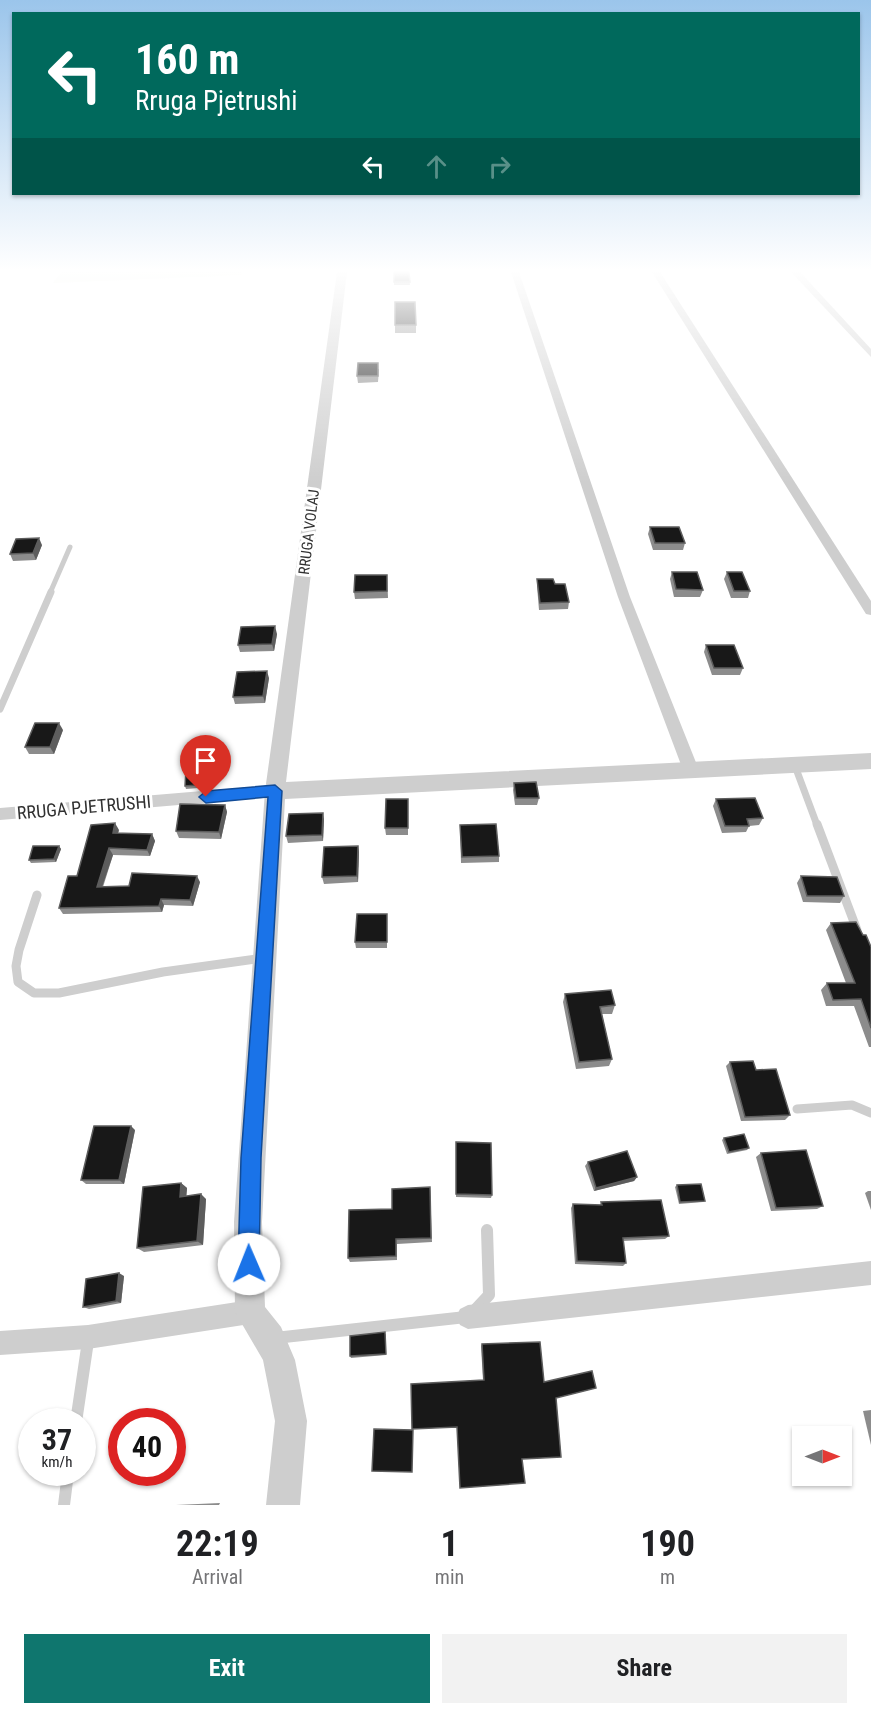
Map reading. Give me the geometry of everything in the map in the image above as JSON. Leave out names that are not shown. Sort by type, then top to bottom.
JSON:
[{"type":"street","name":"RRUGA VOLAJ","points":[[250,1312],[248,1222],[275,791],[333,342]]},
{"type":"street","points":[[539,342],[624,597],[691,770]]},
{"type":"street","points":[[701,342],[871,611]]},
{"type":"street","points":[[860,342],[871,354]]},
{"type":"street","points":[[275,791],[871,761]]},
{"type":"street","name":"RRUGA PJETRUSHI","points":[[0,814],[275,791]]},
{"type":"street","points":[[468,1317],[871,1273]]},
{"type":"street","points":[[0,1343],[88,1337],[250,1312],[270,1338],[279,1360],[291,1421],[283,1505]]},
{"type":"lane","points":[[0,709],[70,547]]},
{"type":"lane","points":[[795,766],[858,932]]},
{"type":"lane","points":[[37,895],[16,966],[18,982],[34,993],[59,993],[163,972],[264,958]]},
{"type":"lane","points":[[797,1109],[852,1105],[871,1113]]},
{"type":"lane","points":[[270,1338],[468,1317],[489,1295],[487,1230]]},
{"type":"lane","points":[[78,1408],[88,1337]]},
{"type":"lane","points":[[64,1505],[66,1486]]},
{"type":"building","points":[[358,363],[378,363],[378,376],[357,376]]},
{"type":"building","points":[[650,527],[679,527],[685,543],[655,543]]},
{"type":"building","points":[[39,538],[33,553],[10,554],[16,539]]},
{"type":"building","points":[[672,572],[697,572],[703,590],[676,589]]},
{"type":"building","points":[[727,572],[742,572],[750,591],[734,591]]},
{"type":"building","points":[[355,575],[387,575],[387,591],[354,592]]},
{"type":"building","points":[[537,579],[553,579],[555,584],[565,584],[569,602],[540,603]]},
{"type":"building","points":[[275,626],[272,644],[238,645],[241,627]]},
{"type":"building","points":[[706,645],[734,645],[743,668],[714,668]]},
{"type":"building","points":[[267,671],[263,696],[233,697],[237,672]]},
{"type":"building","points":[[35,723],[59,723],[50,747],[25,747]]},
{"type":"building","points":[[212,768],[210,784],[185,786],[186,770]]},
{"type":"building","points":[[536,782],[539,798],[516,798],[514,783]]},
{"type":"building","points":[[755,798],[763,818],[747,819],[749,826],[725,826],[716,799]]},
{"type":"building","points":[[386,799],[408,799],[408,828],[385,828]]},
{"type":"building","points":[[180,804],[225,805],[219,832],[176,831]]},
{"type":"building","points":[[323,813],[322,835],[286,836],[289,814]]},
{"type":"building","points":[[115,823],[113,833],[152,834],[147,850],[109,848],[97,887],[129,886],[132,873],[197,876],[190,900],[161,899],[159,906],[59,908],[68,876],[77,876],[91,825]]},
{"type":"building","points":[[496,824],[499,856],[462,857],[460,825]]},
{"type":"building","points":[[33,846],[59,846],[54,859],[29,860]]},
{"type":"building","points":[[358,846],[357,876],[322,877],[324,847]]},
{"type":"building","points":[[801,876],[837,877],[844,896],[807,896]]},
{"type":"building","points":[[357,914],[387,914],[387,942],[355,942]]},
{"type":"building","points":[[856,922],[863,935],[866,935],[871,947],[871,1028],[861,999],[833,1000],[827,983],[855,983],[831,923]]},
{"type":"building","points":[[611,990],[615,1005],[600,1007],[612,1059],[579,1062],[565,994]]},
{"type":"building","points":[[753,1061],[756,1070],[776,1069],[790,1115],[745,1117],[730,1062]]},
{"type":"building","points":[[94,1126],[131,1126],[119,1180],[81,1180]]},
{"type":"building","points":[[744,1134],[749,1148],[729,1152],[724,1138]]},
{"type":"building","points":[[456,1142],[491,1143],[492,1195],[456,1194]]},
{"type":"building","points":[[806,1150],[823,1206],[776,1208],[761,1153]]},
{"type":"building","points":[[627,1151],[637,1177],[596,1188],[588,1162]]},
{"type":"building","points":[[181,1183],[180,1197],[201,1194],[197,1241],[137,1248],[143,1187]]},
{"type":"building","points":[[701,1184],[705,1201],[680,1202],[677,1185]]},
{"type":"building","points":[[430,1187],[431,1238],[396,1239],[396,1256],[348,1258],[349,1210],[392,1209],[392,1189]]},
{"type":"building","points":[[661,1200],[669,1236],[623,1238],[626,1263],[577,1261],[573,1204],[602,1205],[601,1202]]},
{"type":"building","points":[[119,1273],[116,1301],[83,1307],[86,1279]]},
{"type":"building","points":[[385,1332],[386,1354],[350,1356],[350,1336]]},
{"type":"building","points":[[540,1342],[544,1382],[592,1371],[596,1388],[556,1398],[561,1457],[522,1459],[525,1483],[460,1488],[457,1427],[412,1429],[411,1384],[484,1380],[482,1344]]},
{"type":"building","points":[[374,1429],[413,1430],[412,1472],[372,1471]]},
{"type":"route","points":[[206,797],[275,791],[251,1158],[249,1264]]}]
